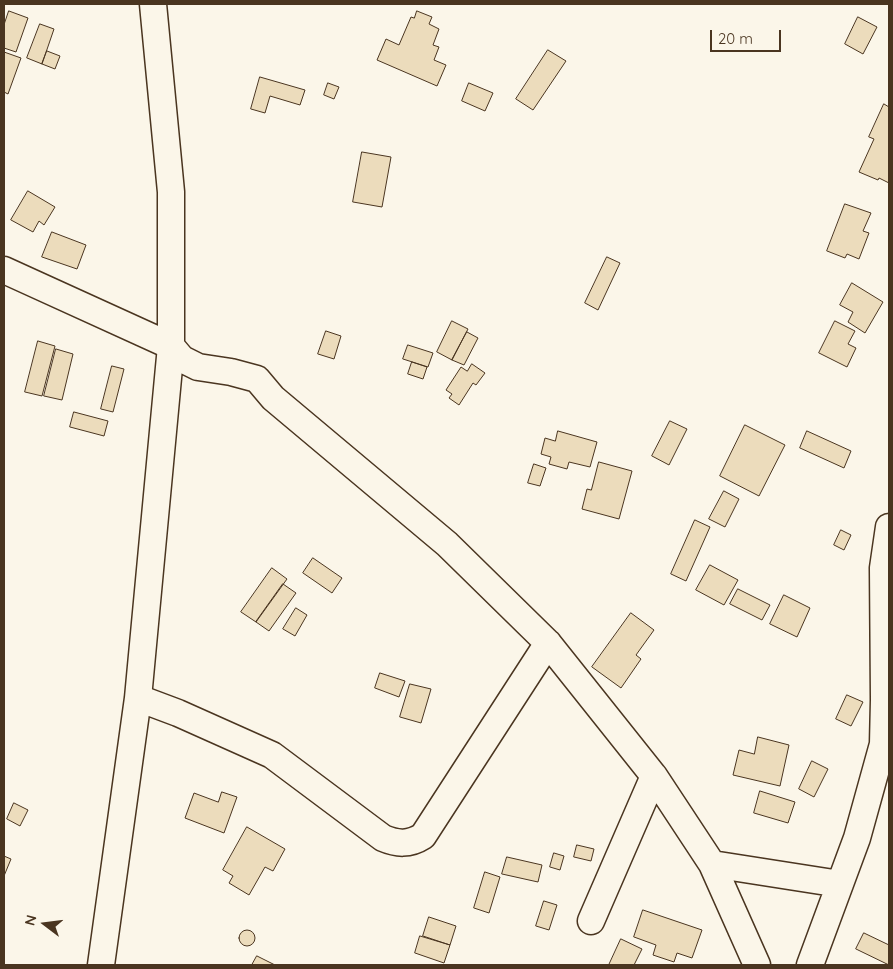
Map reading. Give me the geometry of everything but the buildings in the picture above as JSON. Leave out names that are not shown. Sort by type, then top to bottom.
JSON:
[{"type":"street","points":[[101,965],[138,698],[171,346],[171,192],[153,4]]},
{"type":"street","points":[[4,270],[171,346],[182,359],[198,366],[257,379],[273,398],[447,544],[548,643],[654,776],[712,864],[757,965]]},
{"type":"street","points":[[810,965],[857,838],[883,744],[882,568],[889,527]]},
{"type":"street","points":[[138,698],[178,713],[272,755],[383,838],[392,842],[414,842],[423,836],[548,643]]},
{"type":"street","points":[[592,921],[654,776]]},
{"type":"street","points":[[712,864],[840,884]]}]
